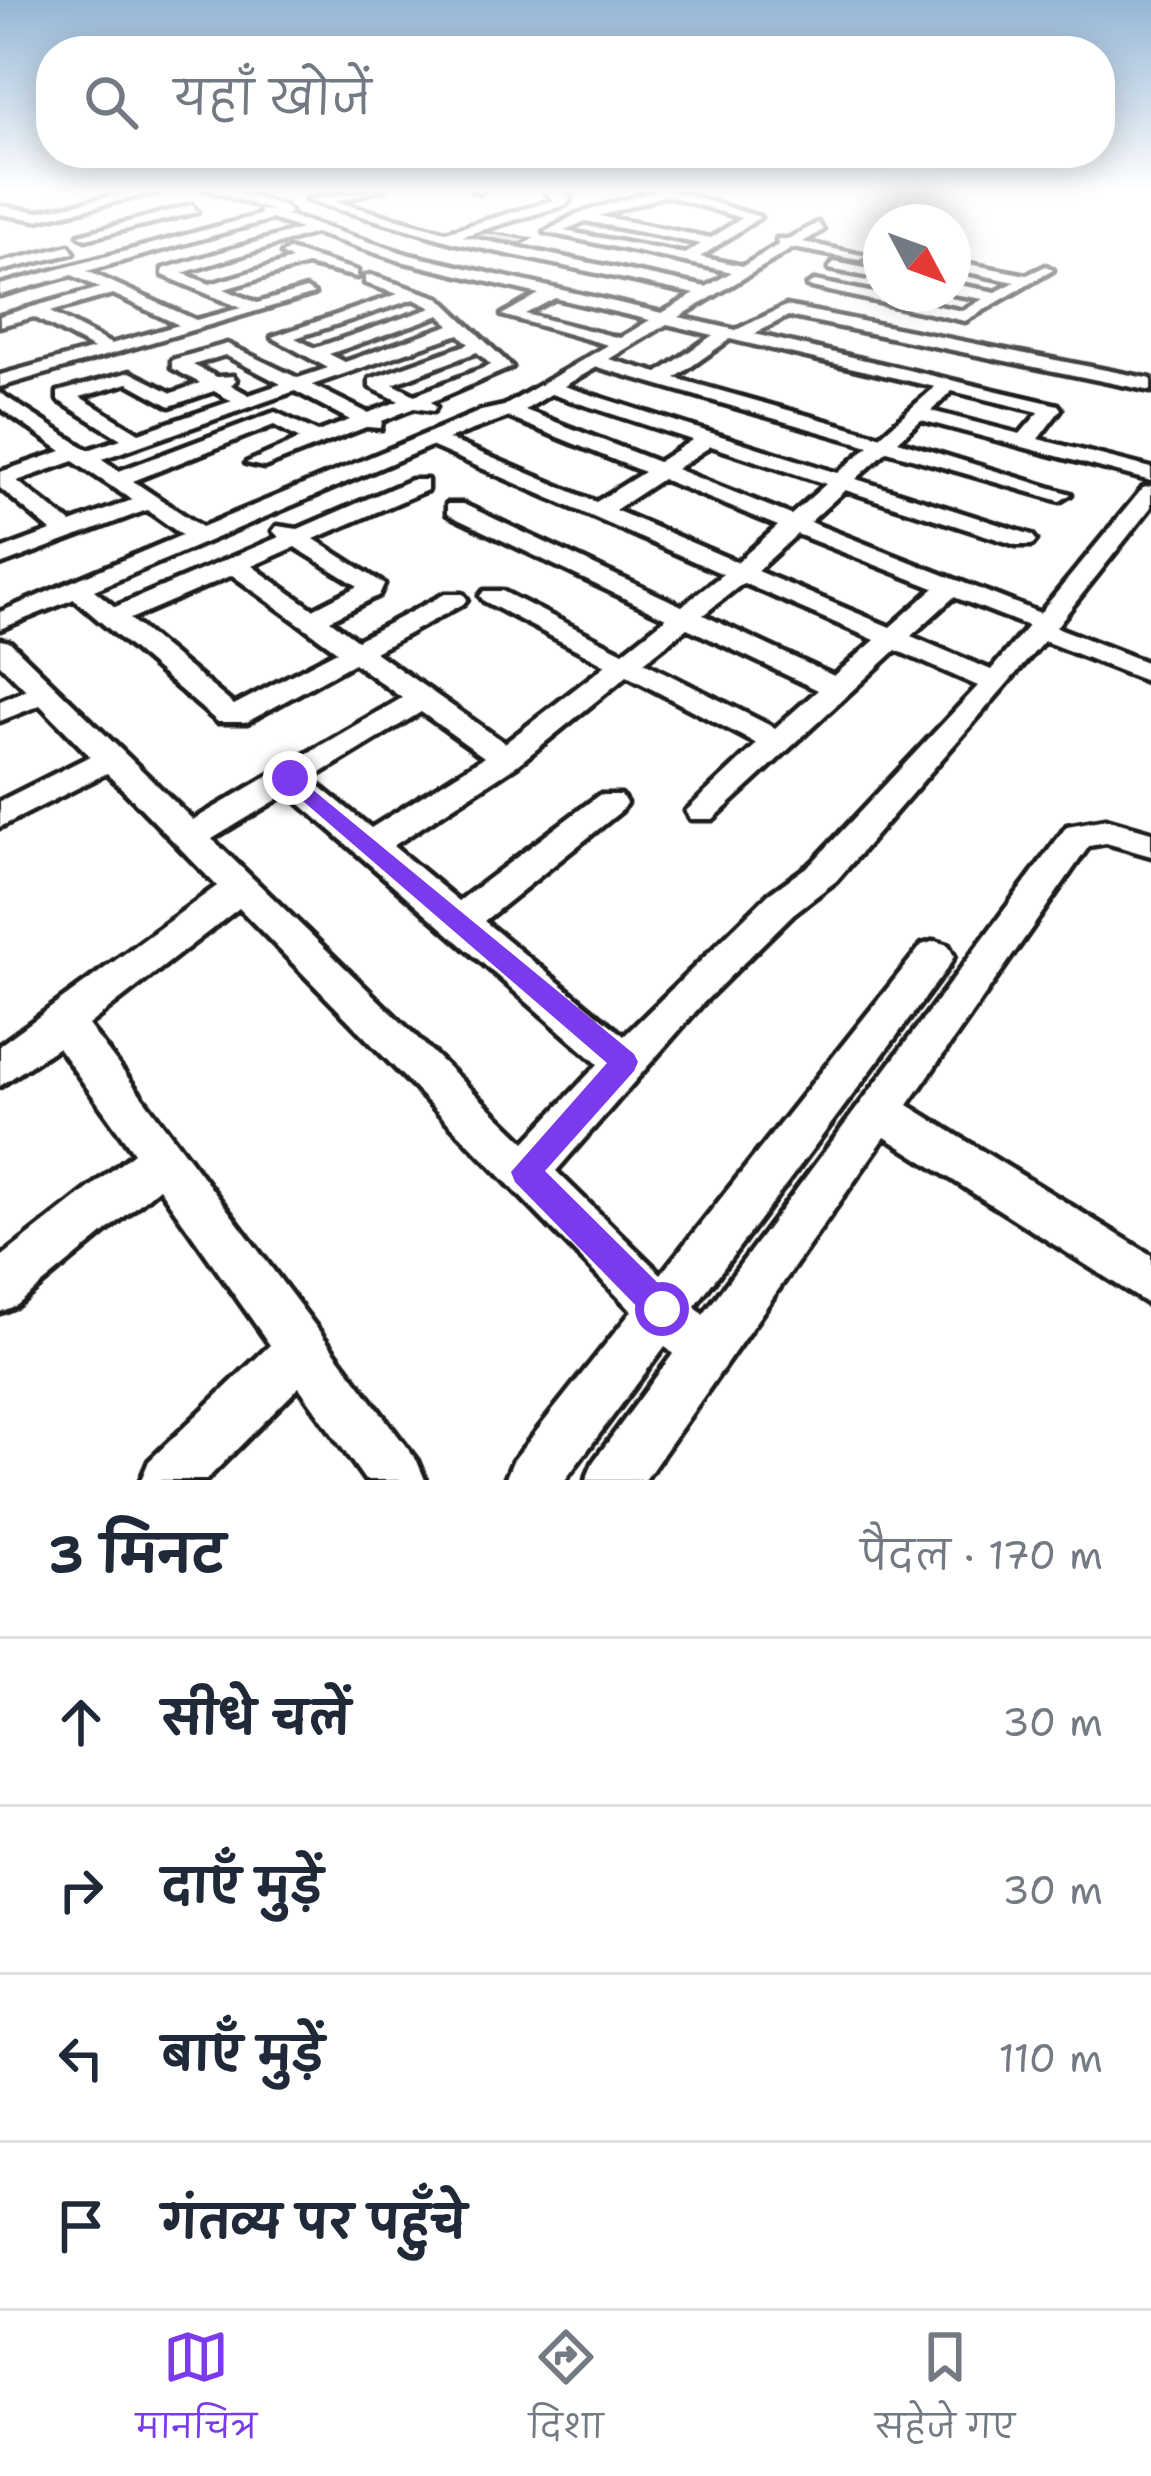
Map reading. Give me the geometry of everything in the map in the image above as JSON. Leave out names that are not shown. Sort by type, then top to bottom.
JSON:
[{"type":"street","points":[[0,267],[40,257]]},
{"type":"street","points":[[0,289],[110,257]]},
{"type":"street","points":[[0,289],[113,257]]},
{"type":"street","points":[[133,257],[258,309]]},
{"type":"street","points":[[168,272],[220,257]]},
{"type":"street","points":[[257,463],[502,369],[434,301],[298,257]]},
{"type":"street","points":[[403,257],[1051,410],[1025,442]]},
{"type":"street","points":[[541,257],[712,293]]},
{"type":"street","points":[[677,257],[748,271]]},
{"type":"street","points":[[0,621],[308,492],[441,447],[464,425],[504,412],[550,388],[748,271],[763,257]]},
{"type":"street","points":[[806,257],[863,272]]},
{"type":"street","points":[[660,380],[732,334],[778,312],[857,257]]},
{"type":"street","points":[[209,289],[307,260]]},
{"type":"street","points":[[971,269],[1030,280]]},
{"type":"street","points":[[815,286],[960,316],[1046,270]]},
{"type":"street","points":[[75,271],[195,326]]},
{"type":"street","points":[[0,321],[115,289]]},
{"type":"street","points":[[971,292],[997,297]]},
{"type":"street","points":[[553,293],[510,315],[624,344]]},
{"type":"street","points":[[0,381],[306,294]]},
{"type":"street","points":[[343,368],[280,337],[415,294]]},
{"type":"street","points":[[314,354],[440,310]]},
{"type":"street","points":[[36,311],[109,350]]},
{"type":"street","points":[[778,312],[1151,385]]},
{"type":"street","points":[[2,477],[136,440],[459,328]]},
{"type":"street","points":[[464,425],[377,383],[478,346]]},
{"type":"street","points":[[247,401],[178,364],[225,349],[365,419],[598,512],[996,683]]},
{"type":"street","points":[[596,361],[1060,494]]},
{"type":"street","points":[[148,407],[264,368]]},
{"type":"street","points":[[136,440],[65,396],[130,376],[170,400]]},
{"type":"street","points":[[369,846],[506,758],[627,665],[740,573],[948,385]]},
{"type":"street","points":[[550,388],[1024,540]]},
{"type":"street","points":[[0,399],[200,537]]},
{"type":"street","points":[[504,412],[950,587],[1151,674]]},
{"type":"street","points":[[916,413],[1151,475]]},
{"type":"street","points":[[105,421],[127,414]]},
{"type":"street","points":[[115,480],[275,418],[316,439]]},
{"type":"street","points":[[0,429],[31,422]]},
{"type":"street","points":[[186,422],[308,492]]},
{"type":"street","points":[[598,512],[708,439]]},
{"type":"street","points":[[2,477],[68,532]]},
{"type":"street","points":[[112,618],[419,485]]},
{"type":"street","points":[[526,1172],[625,1062],[781,904],[824,872],[996,683],[1151,493]]},
{"type":"street","points":[[0,507],[26,498]]},
{"type":"street","points":[[0,558],[148,502]]},
{"type":"street","points":[[455,509],[839,689]]},
{"type":"street","points":[[257,513],[373,584],[370,590],[312,619]]},
{"type":"street","points":[[234,565],[506,758]]},
{"type":"street","points":[[703,811],[950,587]]},
{"type":"street","points":[[76,589],[228,715],[237,715],[357,654],[454,599]]},
{"type":"street","points":[[493,596],[778,743]]},
{"type":"street","points":[[0,648],[705,1351]]},
{"type":"street","points":[[0,712],[45,692]]},
{"type":"street","points":[[190,836],[422,699]]},
{"type":"street","points":[[0,815],[111,758]]},
{"type":"street","points":[[290,778],[625,1062]]},
{"type":"street","points":[[458,920],[610,803]]},
{"type":"street","points":[[614,1480],[1079,835],[1106,832],[1151,844]]},
{"type":"street","points":[[0,1068],[242,887]]},
{"type":"street","points":[[532,1480],[935,956]]},
{"type":"street","points":[[63,1022],[398,1480]]},
{"type":"street","points":[[878,1109],[1151,1282]]},
{"type":"street","points":[[0,1288],[162,1158]]},
{"type":"street","points":[[168,1480],[302,1349]]},
{"type":"route","points":[[290,778],[625,1062],[526,1172],[662,1309]]}]
